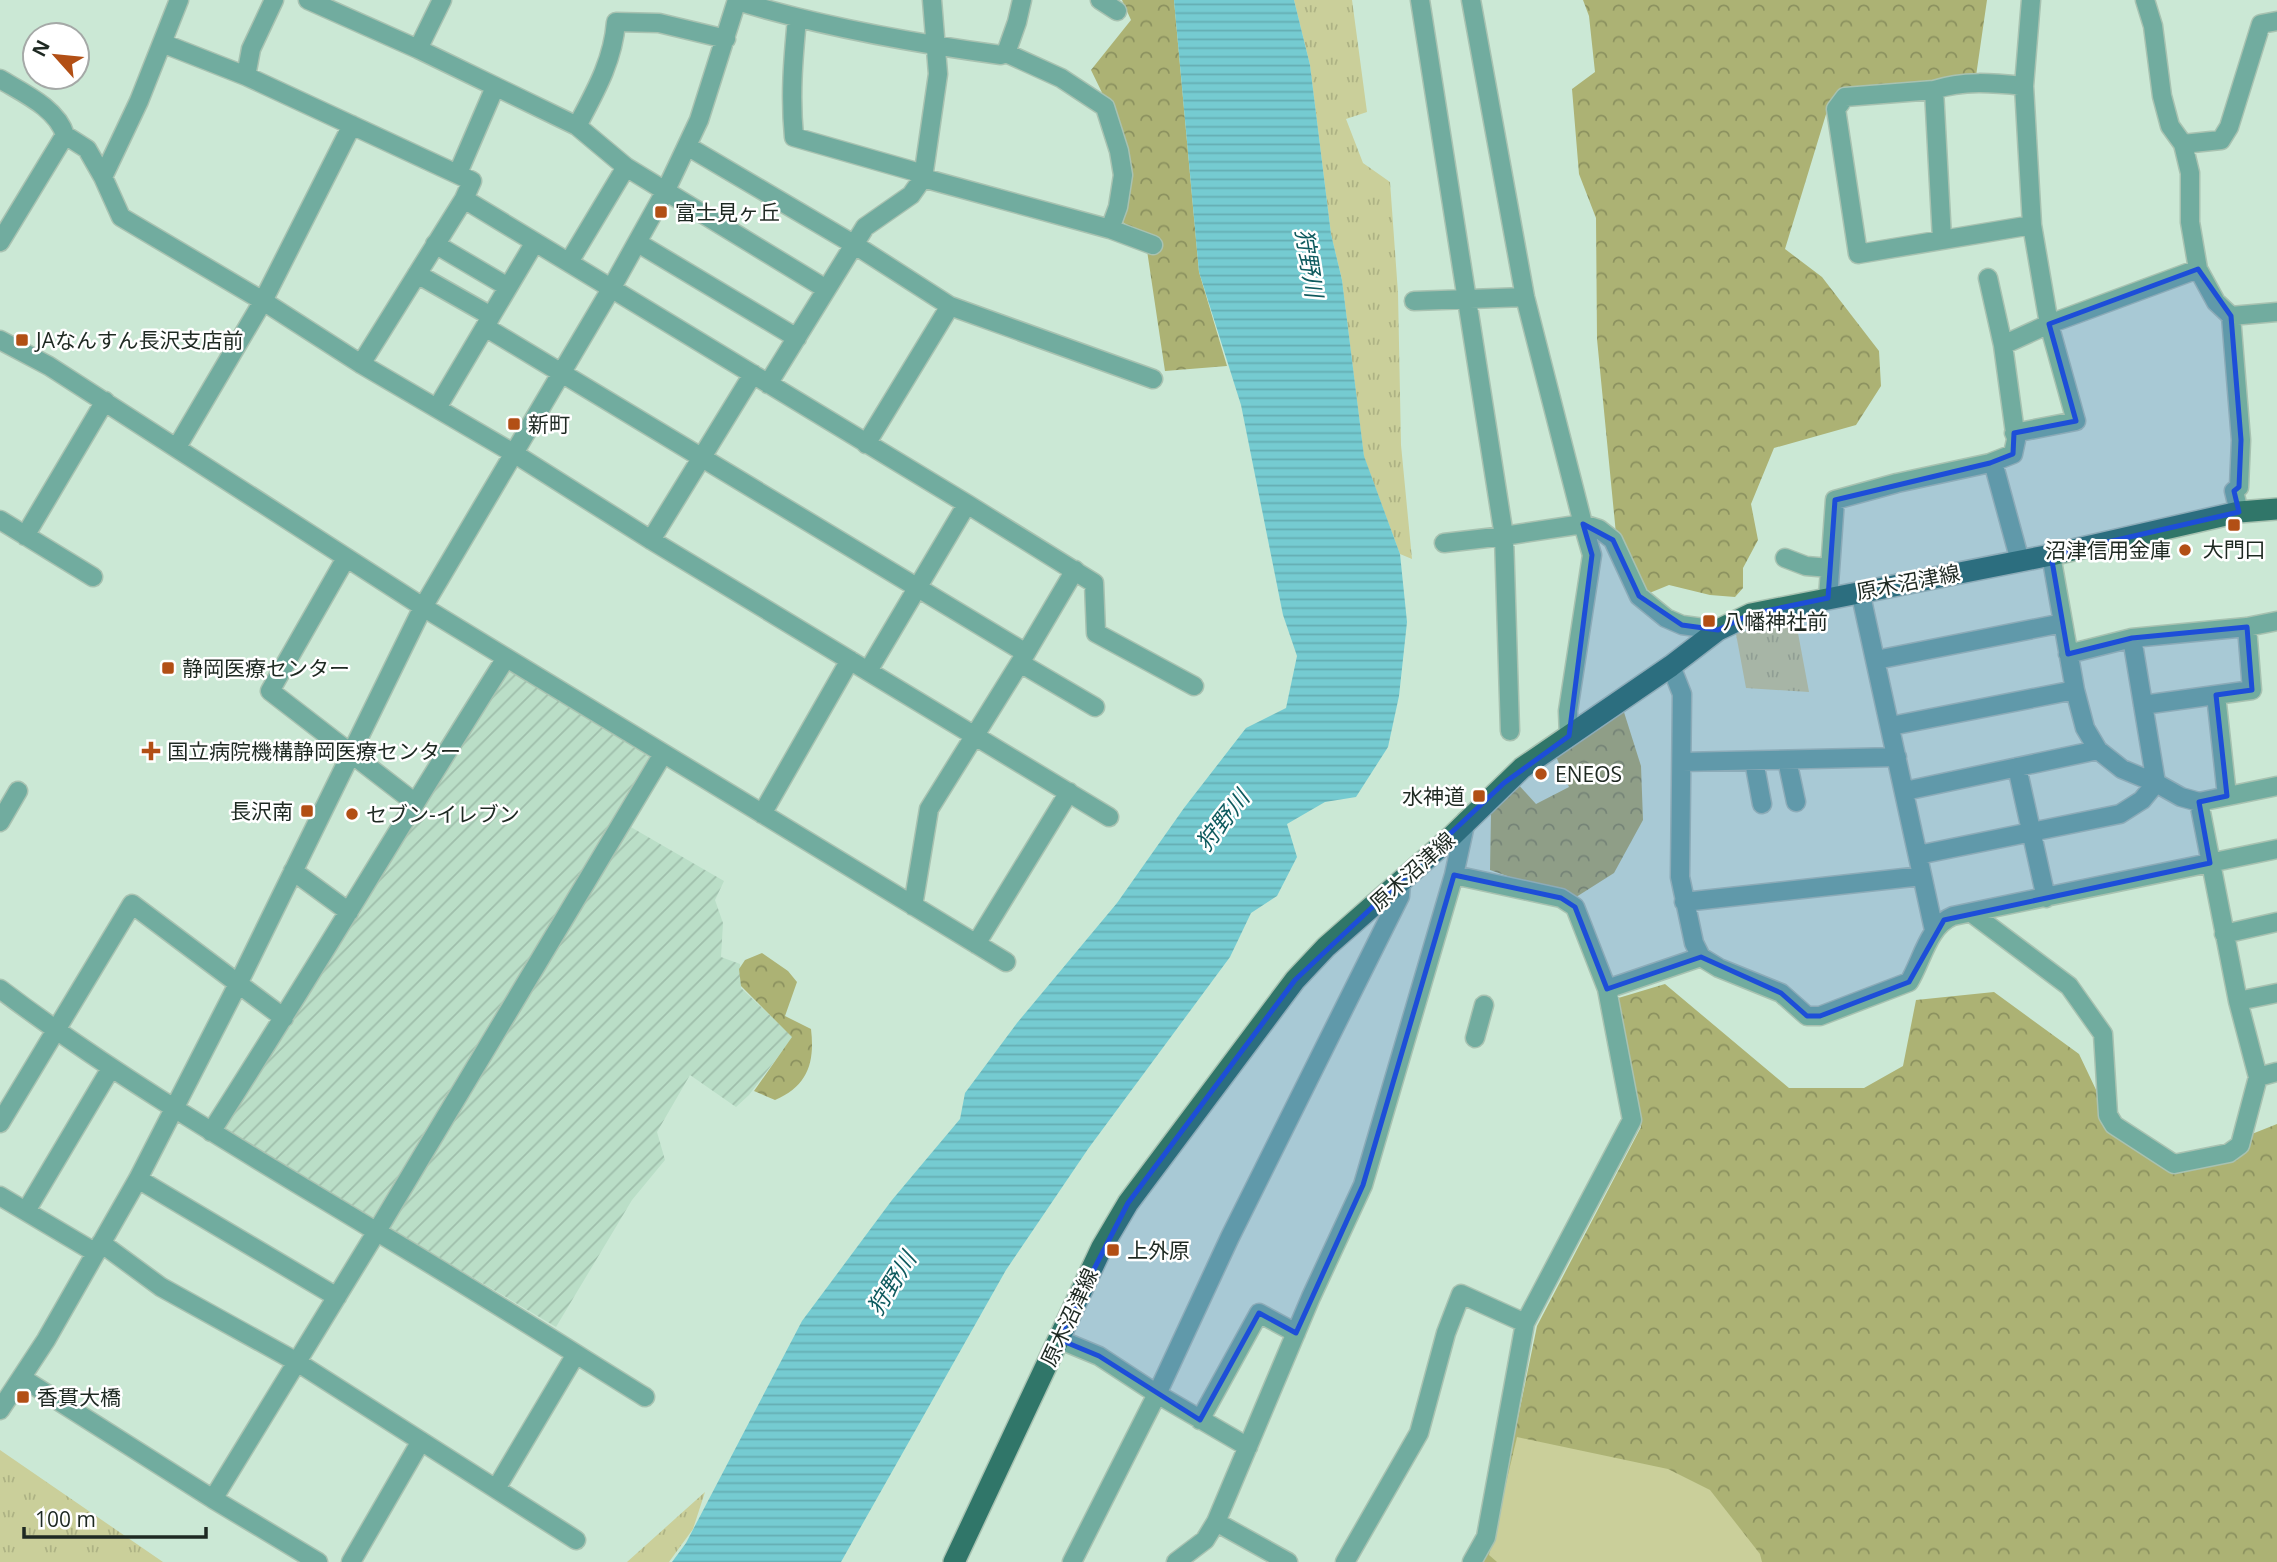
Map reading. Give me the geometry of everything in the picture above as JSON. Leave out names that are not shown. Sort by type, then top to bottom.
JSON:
[{"type":"main road","name":"原木沼津線","points":[[954,1562],[1102,1247],[1128,1203],[1295,980],[1326,947],[1401,882],[1522,768],[1671,666],[1718,630],[1751,614],[2051,555],[2239,512],[2277,509]]},
{"type":"street","points":[[103,177],[139,101],[179,0]]},
{"type":"street","points":[[246,76],[251,49],[274,0]]},
{"type":"street","points":[[308,0],[418,49],[577,126],[626,167],[826,289]]},
{"type":"street","points":[[418,49],[442,0]]},
{"type":"street","points":[[651,540],[701,456],[760,379],[797,338],[865,228],[911,195],[923,178],[938,74],[932,0]]},
{"type":"street","points":[[0,1410],[22,1378],[138,1179],[238,984],[423,607],[515,454],[665,192],[699,120],[737,1],[797,19],[936,46],[1001,55],[1006,52],[1022,0]]},
{"type":"street","points":[[1100,0],[1117,10]]},
{"type":"street","points":[[1420,0],[1504,536],[1510,731]]},
{"type":"street","points":[[1471,0],[1525,297],[1592,555],[1569,711],[1569,736]]},
{"type":"street","points":[[2014,433],[2076,421],[2049,324],[2032,225],[2024,86],[2031,0]]},
{"type":"street","points":[[2145,0],[2153,26],[2162,96],[2170,126],[2183,144],[2190,173],[2190,222],[2197,269],[2216,302],[2231,316],[2241,440],[2239,487],[2234,491],[2239,512]]},
{"type":"street","points":[[797,19],[791,96],[794,137],[913,171],[923,178],[1110,229],[1153,245]]},
{"type":"street","points":[[2183,144],[2221,140],[2230,127],[2260,24],[2277,21]]},
{"type":"street","points":[[577,126],[604,74],[615,42],[616,22],[659,23],[726,39]]},
{"type":"street","points":[[162,43],[246,76],[472,181],[464,199],[361,364]]},
{"type":"street","points":[[1006,52],[1061,78],[1105,107],[1123,175],[1118,207],[1110,229]]},
{"type":"street","points":[[0,79],[43,106],[63,128],[65,135],[87,149],[121,217],[1109,817]]},
{"type":"street","points":[[2024,86],[1980,82],[1934,90],[1845,97],[1836,109],[1858,254],[2032,225]]},
{"type":"street","points":[[458,173],[495,87]]},
{"type":"street","points":[[1934,90],[1942,239]]},
{"type":"street","points":[[177,447],[263,301],[352,125]]},
{"type":"street","points":[[0,242],[65,135]]},
{"type":"street","points":[[687,146],[855,244],[950,306],[1066,345],[1153,379]]},
{"type":"street","points":[[569,262],[626,167]]},
{"type":"street","points":[[464,199],[1075,570],[1094,583],[1096,633],[1194,686]]},
{"type":"street","points":[[437,408],[535,242]]},
{"type":"street","points":[[638,243],[797,338]]},
{"type":"street","points":[[435,244],[508,287]]},
{"type":"street","points":[[2003,345],[2049,324],[2197,269]]},
{"type":"street","points":[[416,274],[562,371],[917,586],[1095,707]]},
{"type":"street","points":[[1828,598],[1835,500],[1993,462],[2013,454],[2016,440],[2003,345],[1989,278]]},
{"type":"street","points":[[1414,301],[1525,297]]},
{"type":"street","points":[[866,444],[950,306]]},
{"type":"street","points":[[2231,316],[2277,312]]},
{"type":"street","points":[[0,340],[49,366],[105,401],[423,607],[1006,962]]},
{"type":"street","points":[[25,536],[105,401]]},
{"type":"street","points":[[1993,462],[2020,561]]},
{"type":"street","points":[[867,671],[967,504]]},
{"type":"street","points":[[0,520],[93,577]]},
{"type":"street","points":[[1444,543],[1583,524],[1599,529],[1613,540],[1639,596],[1666,618],[1682,625],[1718,630]]},
{"type":"street","points":[[2051,555],[2075,690],[2085,728],[2098,750],[2122,769],[2156,783],[2180,797],[2199,802],[2277,786]]},
{"type":"street","points":[[346,558],[270,691],[414,802]]},
{"type":"street","points":[[1785,558],[1806,566],[1830,568]]},
{"type":"street","points":[[913,906],[929,809],[1075,570]]},
{"type":"street","points":[[1860,591],[1934,930]]},
{"type":"street","points":[[2068,653],[2132,638],[2247,627],[2277,621]]},
{"type":"street","points":[[1876,660],[2063,623]]},
{"type":"street","points":[[2143,705],[2252,691],[2247,627]]},
{"type":"street","points":[[1918,855],[2120,814],[2142,800],[2156,783],[2132,638]]},
{"type":"street","points":[[211,1132],[506,658]]},
{"type":"street","points":[[761,814],[850,660]]},
{"type":"street","points":[[1671,666],[1682,694],[1679,877],[1694,943],[1701,957],[1719,968],[1782,993],[1807,1016],[1820,1016],[1909,982],[1934,930],[1944,920],[2277,849]]},
{"type":"street","points":[[1891,726],[2075,690]]},
{"type":"street","points":[[2216,695],[2227,796]]},
{"type":"street","points":[[1905,791],[2098,750]]},
{"type":"street","points":[[213,1499],[663,754]]},
{"type":"street","points":[[1682,762],[1897,757]]},
{"type":"street","points":[[1787,760],[1796,802]]},
{"type":"street","points":[[1754,761],[1762,804]]},
{"type":"street","points":[[2017,767],[2046,898]]},
{"type":"street","points":[[0,822],[18,791]]},
{"type":"street","points":[[976,944],[1069,792]]},
{"type":"street","points":[[1973,914],[2069,986],[2103,1034],[2108,1115],[2114,1125],[2174,1164],[2229,1153],[2240,1145],[2258,1077],[2238,1001],[2199,802]]},
{"type":"street","points":[[1176,1562],[1205,1540],[1216,1522],[1296,1333],[1363,1185],[1454,875],[1466,820]]},
{"type":"street","points":[[293,871],[349,912]]},
{"type":"street","points":[[1454,875],[1561,898],[1575,907],[1607,989],[1632,1120],[1525,1323],[1486,1537],[1472,1562]]},
{"type":"street","points":[[1684,902],[1922,876]]},
{"type":"street","points":[[1072,1562],[1157,1394],[1235,1226],[1400,896],[1401,882]]},
{"type":"street","points":[[0,1123],[132,904],[284,1018]]},
{"type":"street","points":[[2224,934],[2277,922]]},
{"type":"street","points":[[1607,989],[1701,957]]},
{"type":"street","points":[[0,989],[55,1031],[173,1109],[377,1231],[645,1397]]},
{"type":"street","points":[[2238,1001],[2277,993]]},
{"type":"street","points":[[1475,1038],[1484,1005]]},
{"type":"street","points":[[26,1211],[111,1068]]},
{"type":"street","points":[[2258,1077],[2277,1072]]},
{"type":"street","points":[[138,1179],[337,1297]]},
{"type":"street","points":[[0,1196],[99,1248],[161,1287],[297,1362],[576,1540]]},
{"type":"street","points":[[1345,1562],[1419,1433],[1446,1333],[1461,1294],[1525,1323]]},
{"type":"street","points":[[1200,1420],[1259,1313],[1296,1333]]},
{"type":"street","points":[[1058,1339],[1099,1356],[1157,1394],[1248,1447]]},
{"type":"street","points":[[498,1488],[576,1354]]},
{"type":"street","points":[[22,1378],[318,1562]]},
{"type":"street","points":[[351,1562],[421,1441]]},
{"type":"street","points":[[1216,1522],[1287,1562]]},
{"type":"highlighted area","points":[[2198,269],[2231,316],[2241,440],[2239,487],[2234,491],[2239,512],[2051,555],[2068,654],[2132,638],[2247,627],[2252,690],[2216,695],[2227,796],[2199,802],[2210,863],[1944,920],[1909,982],[1820,1016],[1807,1016],[1781,993],[1701,957],[1607,989],[1575,907],[1561,898],[1454,875],[1363,1185],[1296,1333],[1259,1313],[1200,1420],[1099,1356],[1058,1339],[1128,1203],[1295,980],[1504,783],[1569,736],[1592,555],[1583,524],[1613,540],[1639,596],[1682,625],[1718,630],[1751,614],[1828,598],[1835,500],[1990,463],[2013,454],[2014,433],[2076,421],[2049,324]]},
{"type":"shaded area","points":[[504,667],[649,757],[372,1219],[221,1127]]},
{"type":"shaded area","points":[[629,826],[724,881],[715,900],[723,923],[721,957],[740,964],[741,988],[793,1037],[749,1095],[736,1107],[690,1075],[657,1132],[665,1160],[632,1200],[556,1327],[388,1227]]},
{"type":"green space","points":[[1122,0],[1174,0],[1199,272],[1227,366],[1165,371],[1145,237],[1118,219],[1109,107],[1091,70],[1131,20]]},
{"type":"green space","points":[[1294,0],[1352,0],[1367,112],[1346,119],[1363,163],[1390,182],[1398,293],[1401,445],[1412,559],[1400,554],[1364,457],[1342,280],[1331,234],[1310,65]]},
{"type":"green space","points":[[1583,0],[1987,0],[1976,76],[1846,92],[1827,111],[1785,249],[1822,277],[1879,351],[1881,386],[1856,425],[1774,448],[1751,504],[1758,540],[1743,568],[1743,588],[1735,597],[1710,595],[1669,585],[1647,594],[1616,534],[1597,339],[1596,218],[1579,174],[1572,89],[1595,72],[1589,16]]},
{"type":"green space","points":[[1795,617],[1809,692],[1746,688],[1736,634]]},
{"type":"green space","points":[[1623,709],[1641,766],[1643,820],[1614,873],[1573,899],[1490,870],[1491,813],[1516,782],[1536,804],[1569,787],[1555,754]]},
{"type":"green space","points":[[762,953],[788,971],[797,982],[785,1016],[811,1029],[812,1052],[807,1072],[795,1088],[775,1100],[754,1091],[792,1037],[741,986],[739,969],[745,960]]},
{"type":"green space","points":[[1665,984],[1789,1088],[1864,1088],[1903,1066],[1916,1000],[1994,992],[2079,1054],[2108,1115],[2138,1144],[2189,1159],[2277,1124],[2277,1562],[1482,1562],[1492,1543],[1537,1326],[1641,1127],[1615,999]]},
{"type":"green space","points":[[1517,1437],[1668,1469],[1710,1490],[1760,1554],[1762,1562],[1497,1562],[1489,1555]]},
{"type":"green space","points":[[0,1450],[163,1562],[0,1562]]},
{"type":"green space","points":[[705,1492],[693,1529],[669,1562],[627,1562]]},
{"type":"water","name":"狩野川","points":[[1174,0],[1294,0],[1310,65],[1331,234],[1342,280],[1364,456],[1400,554],[1407,622],[1399,696],[1388,747],[1356,797],[1325,802],[1287,824],[1297,857],[1277,896],[1251,913],[1230,957],[1088,1149],[1006,1270],[841,1562],[672,1562],[686,1543],[802,1321],[892,1200],[960,1119],[965,1093],[1017,1023],[1117,903],[1184,808],[1246,728],[1286,708],[1297,656],[1283,615],[1241,405],[1199,272]]},
{"type":"place","name":"富士見ヶ丘","points":[[661,212]]},
{"type":"place","name":"JAなんすん長沢支店前","points":[[22,340]]},
{"type":"place","name":"新町","points":[[514,424]]},
{"type":"place","name":"大門口","points":[[2234,525]]},
{"type":"place","name":"沼津信用金庫","points":[[2185,550]]},
{"type":"place","name":"八幡神社前","points":[[1709,621]]},
{"type":"place","name":"静岡医療センター","points":[[168,668]]},
{"type":"place","name":"国立病院機構静岡医療センター","points":[[151,751]]},
{"type":"place","name":"ENEOS","points":[[1541,774]]},
{"type":"place","name":"水神道","points":[[1479,796]]},
{"type":"place","name":"長沢南","points":[[307,811]]},
{"type":"place","name":"セブン-イレブン","points":[[352,814]]},
{"type":"place","name":"上外原","points":[[1113,1250]]},
{"type":"place","name":"香貫大橋","points":[[23,1397]]}]
